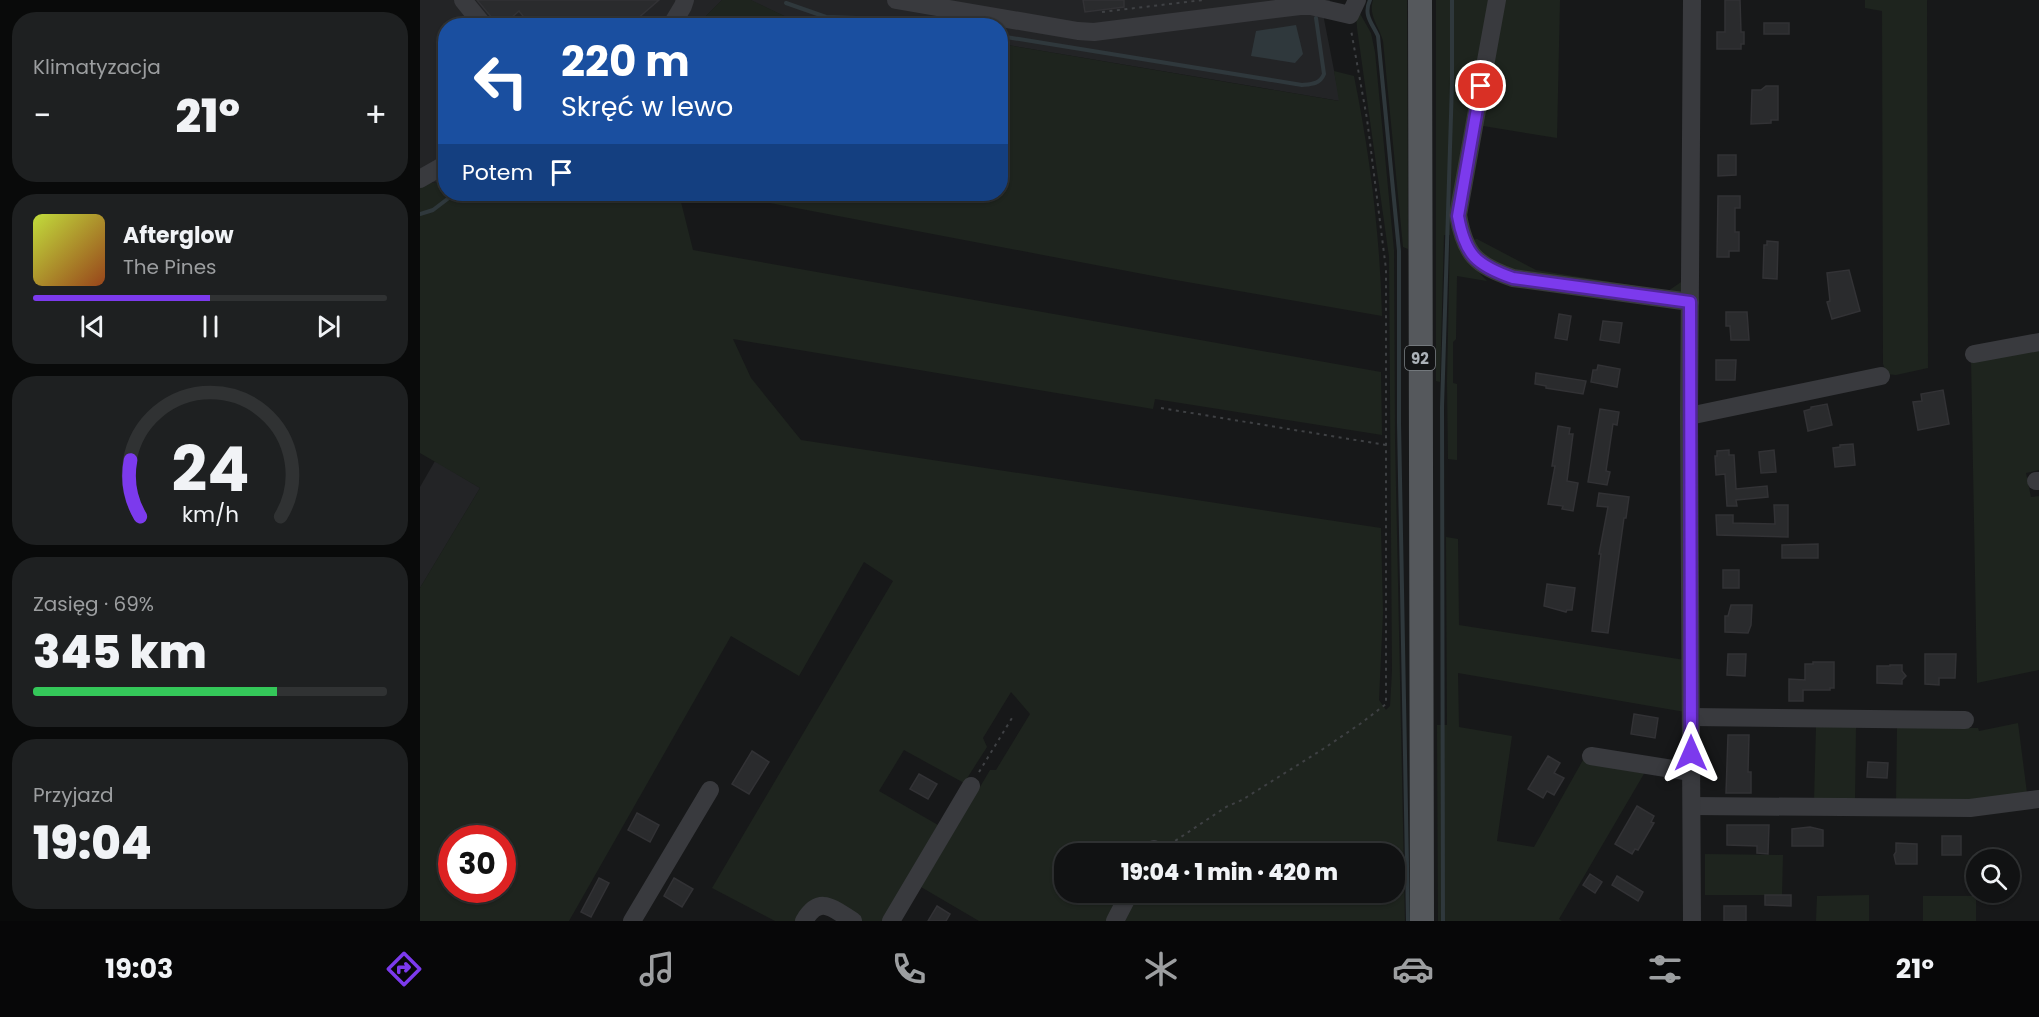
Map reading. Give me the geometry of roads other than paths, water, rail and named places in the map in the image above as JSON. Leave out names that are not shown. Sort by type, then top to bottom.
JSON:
[{"type":"main road","name":"92","points":[[1419,0],[1422,921]]},
{"type":"street","points":[[463,0],[478,18]]},
{"type":"street","points":[[676,18],[685,0]]},
{"type":"street","points":[[896,0],[1002,18]]},
{"type":"street","points":[[1497,0],[1458,216],[1462,236],[1473,256],[1489,270],[1513,278],[1690,302]]},
{"type":"street","points":[[1692,0],[1689,416],[1692,921]]},
{"type":"street","points":[[1008,19],[1094,32],[1257,20],[1301,3],[1311,6],[1354,8]]},
{"type":"street","points":[[420,179],[438,169]]},
{"type":"street","points":[[1974,354],[2039,342]]},
{"type":"street","points":[[1689,416],[1881,376]]},
{"type":"street","points":[[1690,717],[1965,720]]},
{"type":"street","points":[[1592,756],[1691,772]]},
{"type":"street","points":[[891,921],[971,786]]},
{"type":"street","points":[[632,921],[710,790]]},
{"type":"street","points":[[1692,806],[1970,808],[2039,799]]},
{"type":"street","points":[[1114,921],[1124,903]]},
{"type":"street","points":[[808,915],[821,905],[828,906],[853,921]]},
{"type":"waterway","points":[[1370,0],[1367,10],[1378,36],[1399,251],[1399,423],[1408,921]]},
{"type":"waterway","points":[[1443,921],[1442,407],[1452,83],[1452,0]]},
{"type":"waterway","points":[[786,3],[826,17],[858,18]]},
{"type":"waterway","points":[[1008,37],[1302,85],[1318,82],[1324,74],[1316,18]]},
{"type":"waterway","points":[[420,214],[433,210],[445,201]]}]
